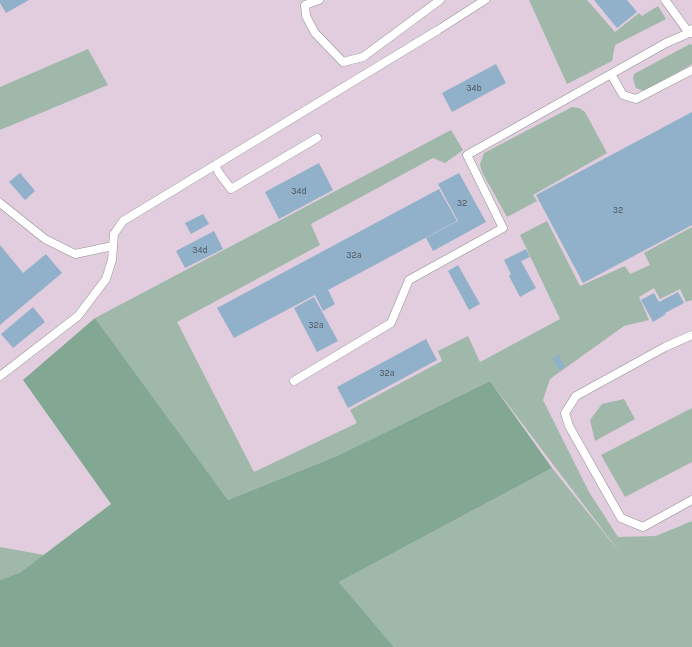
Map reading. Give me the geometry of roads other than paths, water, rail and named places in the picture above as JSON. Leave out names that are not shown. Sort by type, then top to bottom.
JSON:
[{"type":"lane","points":[[319,0],[306,5],[306,16],[315,33],[343,62],[363,57],[440,0]]},
{"type":"lane","points":[[0,376],[78,316],[106,279],[112,260],[114,234],[123,222],[485,0]]},
{"type":"lane","points":[[294,381],[391,323],[409,280],[504,228],[467,156],[666,43],[691,32],[665,0]]},
{"type":"lane","points":[[611,74],[623,96],[636,99],[692,70]]},
{"type":"lane","points":[[215,165],[231,189],[317,138]]},
{"type":"lane","points":[[0,203],[45,239],[75,254],[113,246]]},
{"type":"lane","points":[[692,335],[576,396],[565,413],[569,426],[621,518],[642,526],[692,500]]}]
